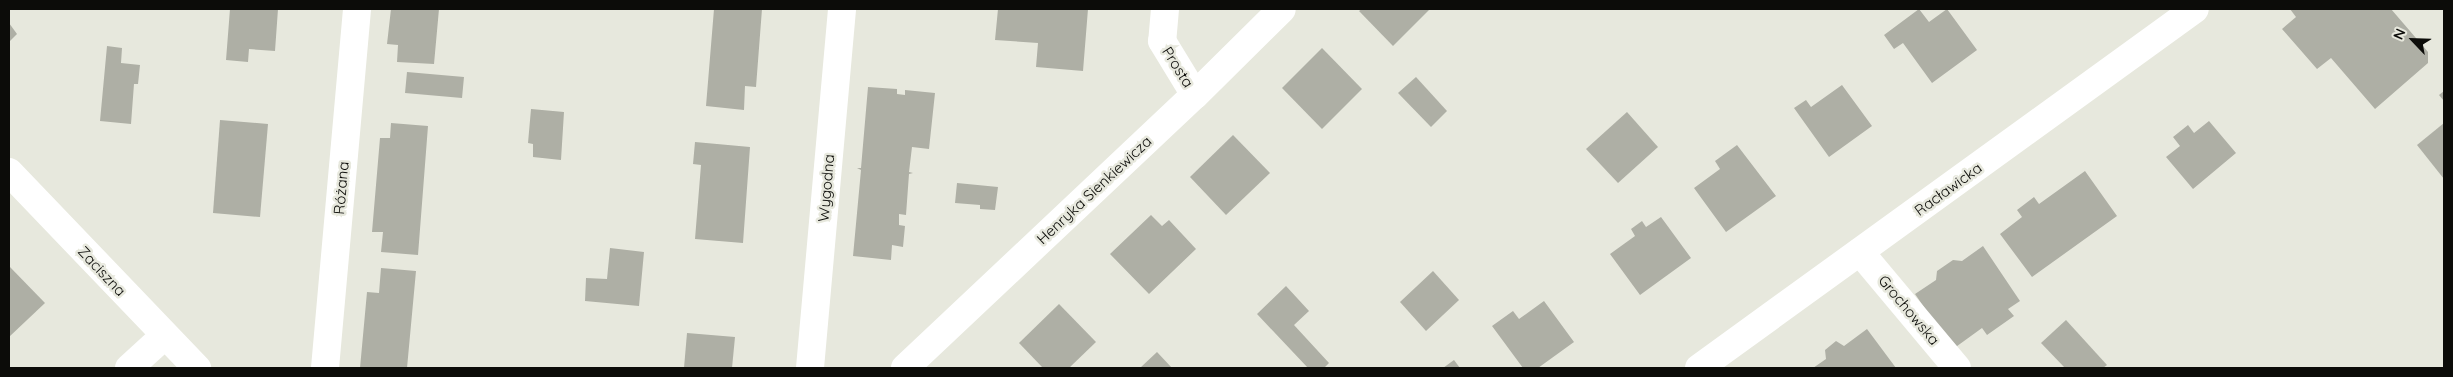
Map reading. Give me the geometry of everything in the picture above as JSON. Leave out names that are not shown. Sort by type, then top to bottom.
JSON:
[{"type":"street","name":"Różana","points":[[325,368],[357,9]]},
{"type":"street","name":"Wygodna","points":[[810,368],[842,9]]},
{"type":"street","name":"Prosta","points":[[1165,9],[1162,41],[1195,94]]},
{"type":"street","name":"Henryka Sienkiewicza","points":[[905,368],[1195,94],[1282,9]]},
{"type":"street","name":"Racławicka","points":[[1699,368],[2195,9]]},
{"type":"street","name":"Zaciszna","points":[[9,172],[196,368]]},
{"type":"street","name":"Grochowska","points":[[1860,252],[1957,368]]},
{"type":"street","points":[[129,368],[164,336]]},
{"type":"building","points":[[230,9],[278,9],[275,51],[249,49],[248,62],[226,60]]},
{"type":"building","points":[[391,9],[439,9],[434,64],[397,62],[398,45],[387,44]]},
{"type":"building","points":[[714,9],[762,9],[756,87],[745,86],[744,110],[706,106]]},
{"type":"building","points":[[998,9],[1088,9],[1083,71],[1036,67],[1038,43],[995,40]]},
{"type":"building","points":[[1362,9],[1430,9],[1393,46],[1359,11]]},
{"type":"building","points":[[1919,9],[1929,22],[1947,9],[1977,50],[1932,83],[1903,43],[1894,49],[1884,35]]},
{"type":"building","points":[[2290,9],[2391,9],[2428,52],[2428,63],[2375,109],[2331,58],[2317,69],[2282,29],[2296,17]]},
{"type":"building","points":[[9,23],[17,34],[9,42]]},
{"type":"building","points":[[107,46],[122,48],[121,63],[140,65],[138,84],[134,84],[131,124],[100,121]]},
{"type":"building","points":[[1322,48],[1362,89],[1322,129],[1282,88]]},
{"type":"building","points":[[407,72],[464,77],[462,98],[405,93]]},
{"type":"building","points":[[1416,77],[1447,111],[1431,127],[1398,93]]},
{"type":"building","points":[[1842,85],[1872,126],[1829,157],[1794,108],[1806,100],[1811,107]]},
{"type":"building","points":[[868,87],[897,89],[897,94],[905,95],[905,90],[935,93],[929,149],[912,147],[909,172],[913,173],[909,174],[906,215],[899,214],[899,225],[905,226],[903,247],[892,245],[891,260],[853,256],[861,170],[857,168],[861,168]]},
{"type":"building","points":[[2444,91],[2444,101],[2439,95]]},
{"type":"building","points":[[531,109],[564,112],[561,160],[533,157],[533,144],[528,143]]},
{"type":"building","points":[[1627,112],[1658,147],[1618,183],[1586,149]]},
{"type":"building","points":[[220,120],[268,124],[260,217],[213,213]]},
{"type":"building","points":[[2209,121],[2236,153],[2193,189],[2166,157],[2180,146],[2173,137],[2188,125],[2194,133]]},
{"type":"building","points":[[391,123],[428,126],[418,255],[381,252],[383,232],[372,232],[380,138],[390,138]]},
{"type":"building","points":[[2444,123],[2444,179],[2417,145]]},
{"type":"building","points":[[1233,135],[1270,173],[1226,215],[1190,177]]},
{"type":"building","points":[[695,142],[750,147],[743,243],[695,239],[701,165],[693,164]]},
{"type":"building","points":[[1737,145],[1776,196],[1726,232],[1694,188],[1720,169],[1715,161]]},
{"type":"building","points":[[2085,171],[2117,216],[2032,277],[2000,234],[2022,217],[2017,210],[2034,197],[2039,204]]},
{"type":"building","points":[[957,183],[998,187],[995,210],[980,209],[980,205],[955,203]]},
{"type":"building","points":[[1151,215],[1162,226],[1169,220],[1196,249],[1149,294],[1110,254]]},
{"type":"building","points":[[1661,217],[1691,258],[1640,295],[1610,254],[1635,236],[1631,229],[1642,221],[1646,227]]},
{"type":"building","points":[[1983,246],[2020,301],[2008,309],[2014,316],[1987,335],[1982,328],[1953,349],[1915,294],[1936,280],[1937,271],[1953,260],[1962,261]]},
{"type":"building","points":[[610,248],[644,252],[639,306],[585,301],[586,278],[607,279]]},
{"type":"building","points":[[9,266],[45,303],[9,337]]},
{"type":"building","points":[[381,268],[416,271],[407,368],[360,368],[367,292],[379,293]]},
{"type":"building","points":[[1433,271],[1459,300],[1426,331],[1400,302]]},
{"type":"building","points":[[1286,286],[1309,311],[1294,325],[1329,363],[1324,368],[1308,368],[1257,314]]},
{"type":"building","points":[[1544,301],[1574,342],[1538,368],[1523,368],[1492,326],[1513,311],[1519,319]]},
{"type":"building","points":[[1059,304],[1096,342],[1069,368],[1043,368],[1019,343]]},
{"type":"building","points":[[2066,320],[2107,365],[2103,368],[2065,368],[2041,343]]},
{"type":"building","points":[[1867,329],[1896,368],[1813,368],[1826,359],[1825,350],[1836,341],[1844,346]]},
{"type":"building","points":[[687,333],[735,337],[732,368],[684,368]]},
{"type":"building","points":[[1157,352],[1172,368],[1140,368]]},
{"type":"building","points":[[1454,360],[1460,368],[1443,368]]}]
